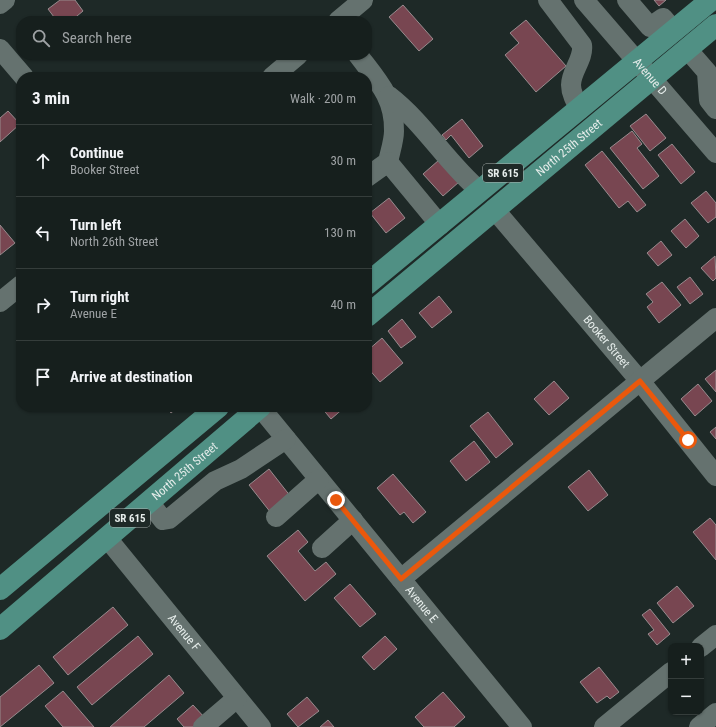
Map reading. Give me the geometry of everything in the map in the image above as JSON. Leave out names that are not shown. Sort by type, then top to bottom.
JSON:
[{"type":"main road","name":"North 25th Street","points":[[372,280],[638,62],[711,0]]},
{"type":"main road","name":"North 25th Street","points":[[372,312],[716,25]]},
{"type":"main road","name":"SR 615","points":[[0,589],[212,412]]},
{"type":"main road","points":[[107,538],[109,526],[118,515],[215,430],[227,412]]},
{"type":"main road","name":"North 25th Street","points":[[0,629],[254,412]]},
{"type":"street","points":[[0,4],[5,0]]},
{"type":"street","points":[[344,16],[363,0]]},
{"type":"street","points":[[575,0],[553,7],[582,45],[583,50],[571,84],[572,93],[580,109]]},
{"type":"street","name":"Avenue D","points":[[584,0],[716,153]]},
{"type":"street","points":[[601,19],[625,0],[650,27],[663,18],[674,31]]},
{"type":"street","points":[[0,49],[20,72]]},
{"type":"street","points":[[687,49],[712,71],[709,100],[716,109]]},
{"type":"street","points":[[278,72],[292,60]]},
{"type":"street","points":[[362,60],[370,72]]},
{"type":"street","points":[[372,74],[388,96],[428,132],[462,176],[480,191]]},
{"type":"street","points":[[372,173],[388,162],[394,132],[392,110],[388,96]]},
{"type":"street","points":[[700,134],[716,120]]},
{"type":"street","points":[[388,162],[440,225]]},
{"type":"street","name":"Booker Street","points":[[494,209],[640,381],[716,476]]},
{"type":"street","points":[[0,302],[16,289]]},
{"type":"street","points":[[401,579],[716,318]]},
{"type":"street","name":"Avenue E","points":[[264,412],[522,727]]},
{"type":"street","points":[[149,502],[163,520],[168,519],[215,481],[241,469],[286,439]]},
{"type":"street","points":[[276,517],[319,479]]},
{"type":"street","points":[[322,548],[353,520]]},
{"type":"street","name":"Avenue F","points":[[107,538],[261,727]]},
{"type":"street","points":[[704,645],[716,635]]},
{"type":"street","points":[[604,727],[668,674]]},
{"type":"street","points":[[203,727],[237,698]]},
{"type":"street","points":[[699,727],[716,712]]},
{"type":"building","points":[[60,0],[75,0],[83,11],[77,16],[53,16],[48,9]]},
{"type":"building","points":[[654,0],[666,0],[659,6]]},
{"type":"building","points":[[403,5],[433,39],[419,51],[389,17]]},
{"type":"building","points":[[526,20],[566,66],[536,92],[505,55],[519,43],[510,33]]},
{"type":"building","points":[[8,111],[16,120],[16,128],[0,142],[0,118]]},
{"type":"building","points":[[646,114],[666,138],[650,151],[630,126]]},
{"type":"building","points":[[462,119],[483,146],[469,158],[451,135],[446,140],[442,135]]},
{"type":"building","points":[[632,131],[642,144],[637,148],[659,176],[643,189],[610,148]]},
{"type":"building","points":[[672,144],[695,172],[681,184],[658,155]]},
{"type":"building","points":[[602,151],[646,205],[637,212],[628,201],[619,208],[585,165]]},
{"type":"building","points":[[439,160],[459,182],[443,196],[423,174]]},
{"type":"building","points":[[706,191],[716,203],[716,217],[708,223],[691,203]]},
{"type":"building","points":[[389,198],[405,218],[386,233],[372,216],[372,211]]},
{"type":"building","points":[[685,219],[699,236],[686,248],[671,231]]},
{"type":"building","points":[[0,225],[15,243],[0,255]]},
{"type":"building","points":[[661,241],[672,255],[658,266],[647,253]]},
{"type":"building","points":[[715,256],[716,278],[713,281],[701,268]]},
{"type":"building","points":[[690,277],[703,294],[690,304],[677,287]]},
{"type":"building","points":[[662,282],[681,305],[659,323],[647,307],[653,302],[646,294]]},
{"type":"building","points":[[439,296],[452,312],[432,328],[419,313]]},
{"type":"building","points":[[402,319],[416,337],[401,348],[388,331]]},
{"type":"building","points":[[382,338],[403,363],[380,382],[372,373],[372,347]]},
{"type":"building","points":[[716,370],[716,392],[705,379]]},
{"type":"building","points":[[554,381],[569,398],[549,415],[534,399]]},
{"type":"building","points":[[698,384],[712,401],[695,416],[681,399]]},
{"type":"building","points":[[325,412],[339,412],[331,419]]},
{"type":"building","points":[[488,412],[513,444],[496,458],[470,426]]},
{"type":"building","points":[[716,427],[716,439],[710,432]]},
{"type":"building","points":[[474,441],[490,462],[466,481],[450,461]]},
{"type":"building","points":[[269,469],[291,497],[271,513],[249,485]]},
{"type":"building","points":[[589,470],[608,495],[588,511],[568,487]]},
{"type":"building","points":[[393,474],[426,512],[413,523],[404,512],[400,515],[377,488]]},
{"type":"building","points":[[710,518],[716,525],[716,560],[693,532]]},
{"type":"building","points":[[298,530],[308,542],[298,551],[315,571],[326,562],[336,574],[305,601],[267,556]]},
{"type":"building","points":[[350,584],[376,614],[360,627],[334,598]]},
{"type":"building","points":[[677,586],[694,606],[673,623],[657,603]]},
{"type":"building","points":[[113,607],[128,625],[68,675],[53,657]]},
{"type":"building","points":[[650,609],[670,634],[657,645],[648,634],[654,630],[642,615]]},
{"type":"building","points":[[138,636],[153,654],[92,705],[77,687]]},
{"type":"building","points":[[385,636],[397,649],[374,670],[362,657]]},
{"type":"building","points":[[39,665],[54,683],[0,727],[0,697]]},
{"type":"building","points":[[599,667],[619,692],[610,699],[607,696],[597,703],[580,682]]},
{"type":"building","points":[[169,675],[184,693],[144,727],[110,727]]},
{"type":"building","points":[[63,691],[94,727],[63,727],[45,706]]},
{"type":"building","points":[[443,692],[465,717],[454,727],[424,727],[415,717]]},
{"type":"building","points":[[307,697],[319,711],[298,727],[287,714]]},
{"type":"building","points":[[193,705],[205,718],[194,727],[184,727],[177,719]]},
{"type":"building","points":[[328,720],[334,727],[320,727]]},
{"type":"route","points":[[336,500],[401,579],[640,381],[688,440]]}]
